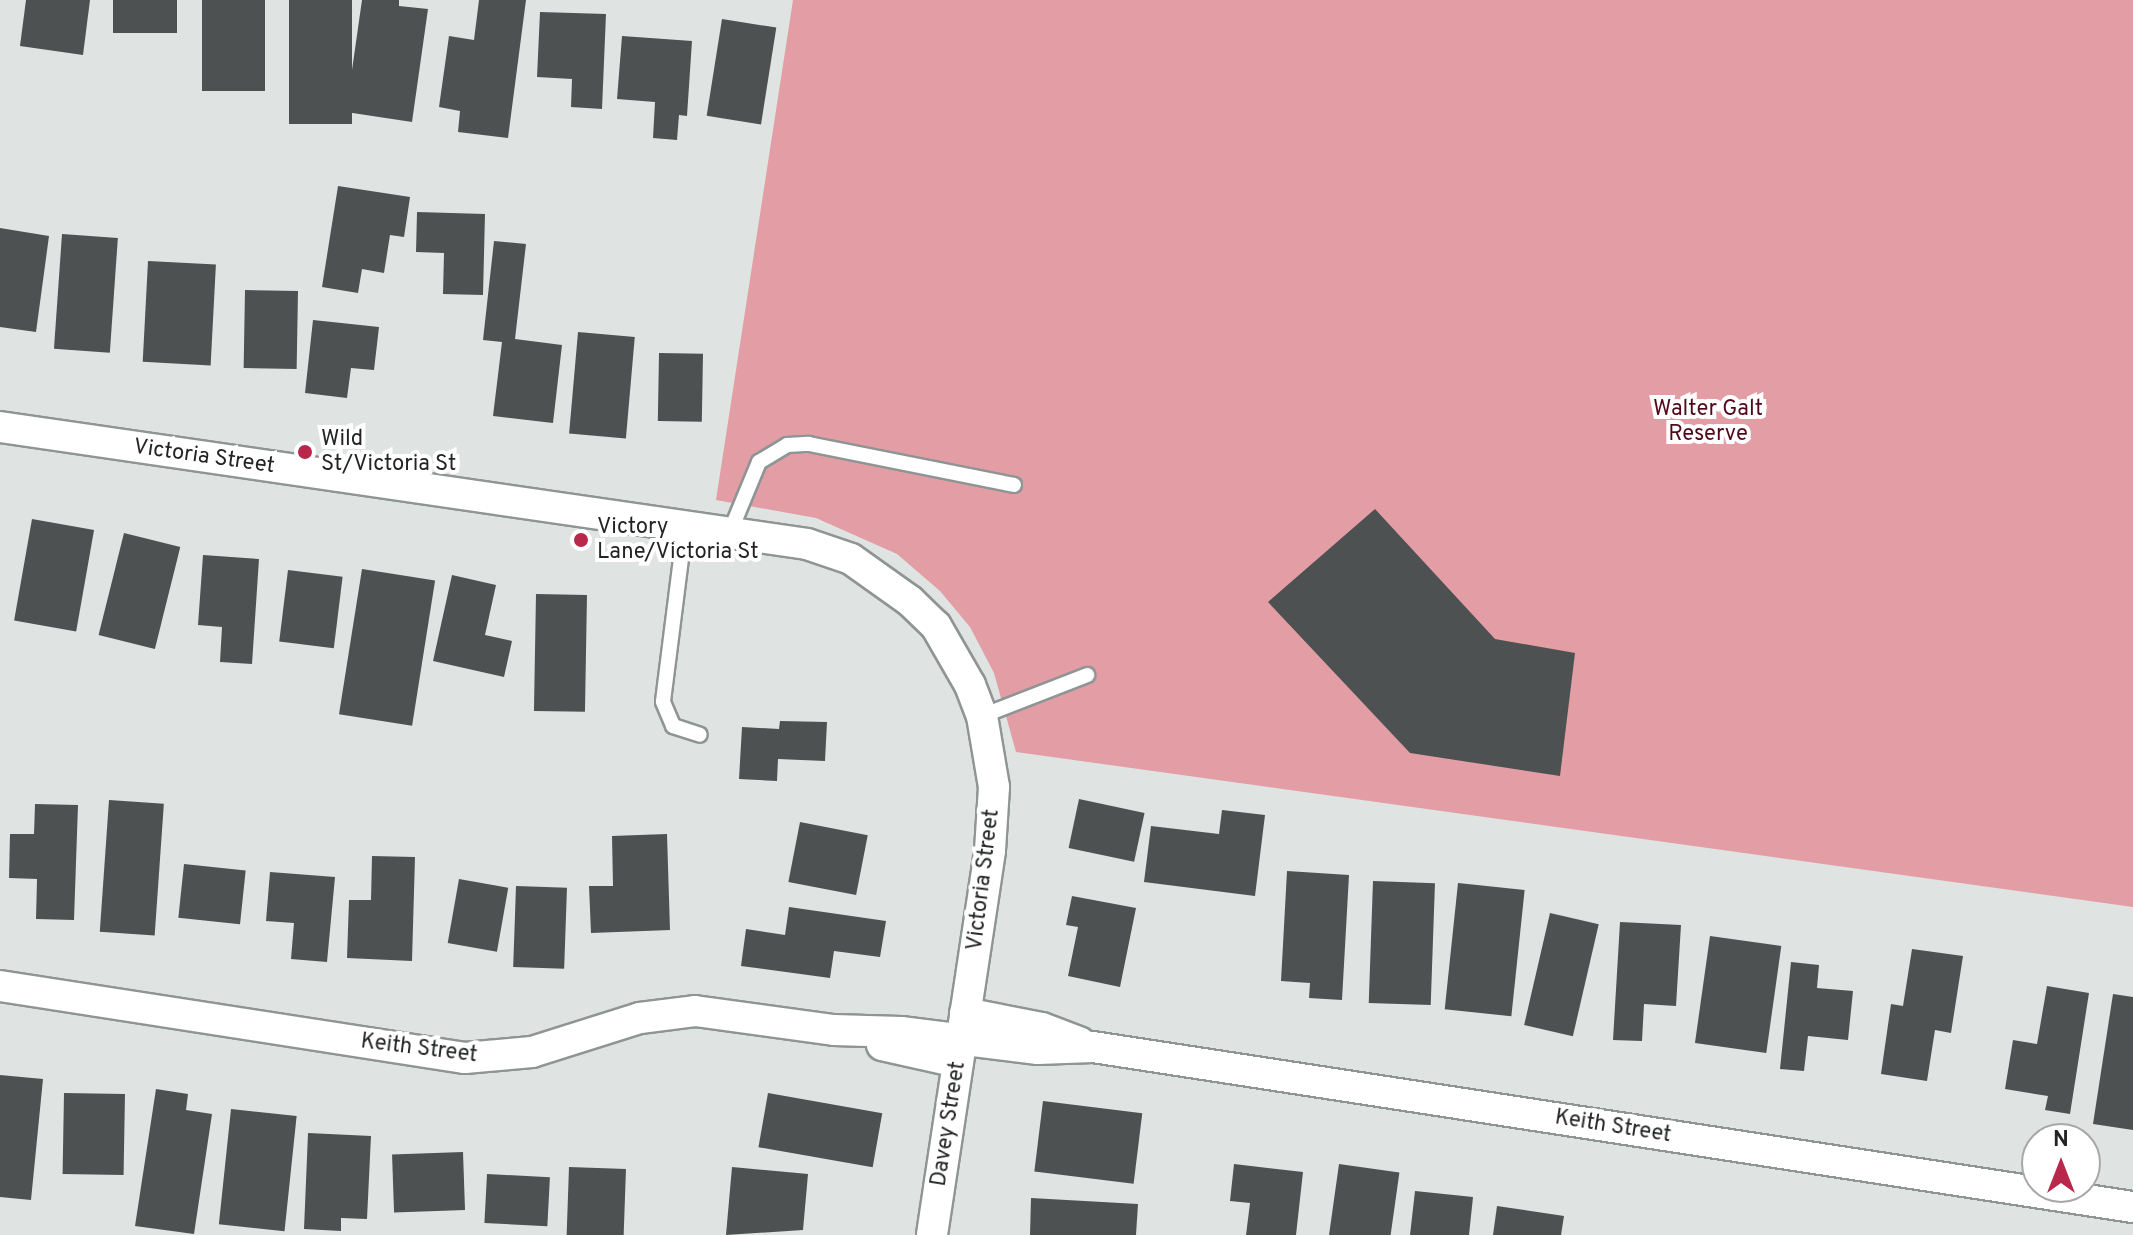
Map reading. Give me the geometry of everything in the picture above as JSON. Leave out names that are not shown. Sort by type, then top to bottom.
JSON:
[{"type":"street","name":"Victoria Street","points":[[0,427],[807,544],[878,574],[936,626],[982,716],[995,815],[962,1038]]},
{"type":"street","name":"Keith Street","points":[[0,986],[465,1058],[532,1052],[671,1011],[724,1013],[834,1030],[962,1038],[1042,1028],[1093,1047],[2133,1207]]},
{"type":"street","name":"Davey Street","points":[[932,1235],[962,1038]]},
{"type":"lane","points":[[730,532],[759,462],[787,445],[809,444],[1014,485]]},
{"type":"lane","points":[[685,527],[663,702],[673,726],[700,735]]},
{"type":"lane","points":[[982,716],[1087,675]]},
{"type":"green space","name":"Walter Galt Reserve","points":[[793,0],[2133,0],[2133,907],[1016,752],[994,673],[970,627],[940,591],[897,554],[816,518],[716,500]]},
{"type":"building","points":[[26,0],[90,0],[83,55],[20,46]]},
{"type":"building","points":[[113,0],[177,0],[177,33],[113,33]]},
{"type":"building","points":[[202,0],[265,0],[265,91],[202,91]]},
{"type":"building","points":[[289,0],[352,0],[352,124],[289,124]]},
{"type":"building","points":[[362,0],[399,0],[399,6],[428,9],[412,122],[346,112]]},
{"type":"building","points":[[479,0],[526,0],[508,138],[458,132],[460,111],[439,107],[449,36],[474,40]]},
{"type":"building","points":[[540,12],[606,14],[602,109],[571,107],[572,79],[537,77]]},
{"type":"building","points":[[722,19],[776,28],[761,124],[707,116]]},
{"type":"building","points":[[622,36],[692,41],[687,116],[679,115],[677,140],[653,138],[655,102],[617,99]]},
{"type":"building","points":[[338,186],[410,197],[404,237],[390,235],[384,273],[362,269],[358,293],[322,287]]},
{"type":"building","points":[[417,212],[485,214],[483,295],[443,294],[444,253],[416,252]]},
{"type":"building","points":[[0,228],[49,236],[36,332],[0,327]]},
{"type":"building","points":[[62,234],[118,238],[110,353],[54,349]]},
{"type":"building","points":[[494,241],[526,244],[515,339],[562,345],[553,423],[493,416],[502,342],[483,340]]},
{"type":"building","points":[[148,261],[216,265],[211,365],[143,362]]},
{"type":"building","points":[[245,290],[298,291],[297,369],[244,368]]},
{"type":"building","points":[[313,320],[379,327],[374,370],[351,368],[347,398],[305,393]]},
{"type":"building","points":[[578,332],[635,337],[626,439],[569,434]]},
{"type":"building","points":[[659,353],[703,354],[702,422],[658,421]]},
{"type":"building","points":[[1375,509],[1495,639],[1575,653],[1560,776],[1410,753],[1268,602]]},
{"type":"building","points":[[32,519],[94,530],[76,631],[14,620]]},
{"type":"building","points":[[124,533],[180,547],[155,649],[99,635]]},
{"type":"building","points":[[203,555],[259,559],[252,664],[220,662],[222,627],[198,625]]},
{"type":"building","points":[[362,569],[435,581],[412,726],[339,714]]},
{"type":"building","points":[[288,570],[343,577],[334,648],[279,641]]},
{"type":"building","points":[[452,575],[496,585],[485,635],[512,641],[504,677],[433,661]]},
{"type":"building","points":[[536,594],[587,595],[585,712],[534,711]]},
{"type":"building","points":[[780,721],[827,722],[825,761],[778,759],[777,781],[739,779],[742,727],[779,729]]},
{"type":"building","points":[[1079,799],[1145,813],[1134,862],[1069,848]]},
{"type":"building","points":[[109,800],[164,804],[155,936],[100,932]]},
{"type":"building","points":[[35,804],[78,805],[74,920],[36,919],[37,879],[9,878],[10,834],[34,834]]},
{"type":"building","points":[[1222,810],[1265,815],[1255,896],[1144,882],[1151,826],[1219,834]]},
{"type":"building","points":[[800,822],[868,835],[856,895],[788,882]]},
{"type":"building","points":[[667,834],[670,930],[591,933],[589,886],[613,886],[612,836]]},
{"type":"building","points":[[372,856],[415,857],[412,961],[347,958],[349,900],[371,900]]},
{"type":"building","points":[[184,864],[246,870],[240,924],[178,918]]},
{"type":"building","points":[[1287,871],[1349,875],[1342,1000],[1309,998],[1310,983],[1281,981]]},
{"type":"building","points":[[270,872],[335,877],[327,962],[291,959],[294,923],[266,921]]},
{"type":"building","points":[[459,879],[508,888],[497,952],[448,943]]},
{"type":"building","points":[[1373,881],[1435,883],[1431,1005],[1369,1003]]},
{"type":"building","points":[[1458,883],[1525,890],[1511,1016],[1445,1009]]},
{"type":"building","points":[[516,886],[567,888],[564,969],[513,967]]},
{"type":"building","points":[[1072,896],[1136,908],[1120,987],[1068,976],[1078,927],[1066,925]]},
{"type":"building","points":[[789,907],[886,921],[880,957],[834,951],[830,978],[741,966],[746,929],[785,935]]},
{"type":"building","points":[[1550,913],[1599,924],[1573,1036],[1524,1025]]},
{"type":"building","points":[[1620,922],[1681,925],[1676,1006],[1644,1004],[1642,1041],[1613,1040]]},
{"type":"building","points":[[1710,936],[1781,946],[1766,1053],[1695,1043]]},
{"type":"building","points":[[1912,949],[1963,956],[1951,1033],[1935,1030],[1927,1081],[1881,1074],[1891,1004],[1903,1006]]},
{"type":"building","points":[[1791,962],[1819,965],[1817,988],[1853,991],[1848,1040],[1808,1036],[1804,1071],[1780,1069]]},
{"type":"building","points":[[2047,986],[2089,993],[2070,1114],[2045,1110],[2048,1096],[2005,1089],[2013,1040],[2037,1044]]},
{"type":"building","points":[[2113,994],[2133,997],[2133,1130],[2093,1123]]},
{"type":"building","points":[[0,1075],[43,1079],[31,1200],[0,1197]]},
{"type":"building","points":[[156,1089],[188,1094],[186,1110],[212,1114],[194,1234],[135,1226]]},
{"type":"building","points":[[64,1093],[125,1094],[124,1175],[63,1174]]},
{"type":"building","points":[[768,1093],[882,1113],[873,1167],[758,1147]]},
{"type":"building","points":[[1043,1101],[1142,1113],[1134,1184],[1034,1171]]},
{"type":"building","points":[[231,1109],[297,1116],[285,1231],[219,1224]]},
{"type":"building","points":[[308,1133],[371,1136],[367,1219],[341,1218],[341,1231],[304,1229]]},
{"type":"building","points":[[463,1152],[465,1210],[394,1212],[392,1154]]},
{"type":"building","points":[[1234,1164],[1303,1172],[1296,1235],[1246,1235],[1250,1203],[1230,1201]]},
{"type":"building","points":[[1339,1164],[1399,1172],[1391,1235],[1329,1235]]},
{"type":"building","points":[[569,1167],[626,1169],[624,1235],[567,1235]]},
{"type":"building","points":[[732,1167],[808,1174],[803,1230],[726,1235]]},
{"type":"building","points":[[487,1174],[550,1177],[547,1226],[484,1223]]},
{"type":"building","points":[[1415,1191],[1473,1197],[1469,1235],[1410,1235]]},
{"type":"building","points":[[1031,1198],[1138,1204],[1136,1235],[1030,1235]]},
{"type":"building","points":[[1497,1206],[1564,1216],[1561,1235],[1493,1235]]},
{"type":"place","name":"Wild St/Victoria St","points":[[305,452]]},
{"type":"place","name":"Victory Lane/Victoria St","points":[[581,540]]}]
